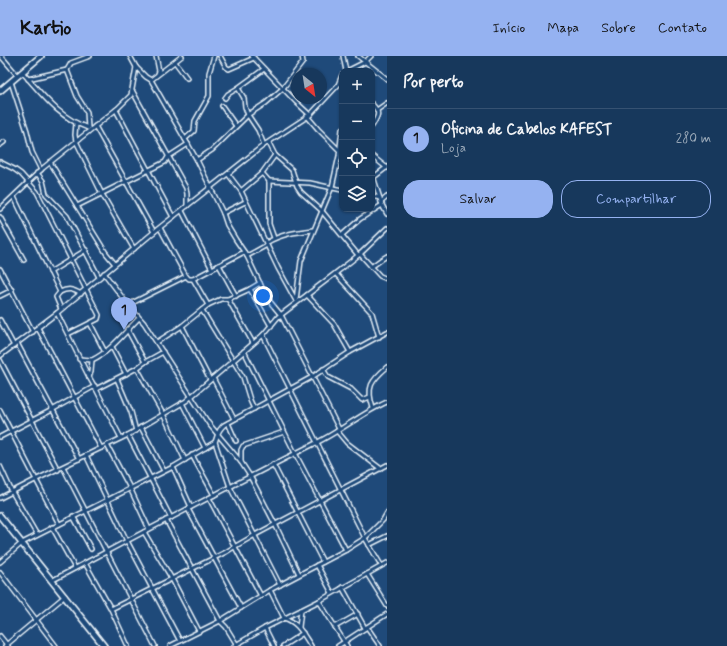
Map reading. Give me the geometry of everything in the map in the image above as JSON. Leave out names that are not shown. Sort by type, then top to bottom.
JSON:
[{"type":"street","points":[[1,56],[20,74],[28,79],[53,107],[64,116],[76,123],[90,128]]},
{"type":"street","points":[[0,91],[41,56]]},
{"type":"street","points":[[28,79],[67,70],[72,63],[90,56]]},
{"type":"street","points":[[130,56],[136,66],[146,77],[151,80],[197,160],[232,234],[247,256],[267,298],[281,315],[338,430],[347,443],[380,469]]},
{"type":"street","points":[[156,56],[159,71],[157,76]]},
{"type":"street","points":[[151,80],[182,56]]},
{"type":"street","points":[[185,139],[194,131],[195,121],[209,96],[209,73],[214,56]]},
{"type":"street","points":[[220,56],[226,68],[229,69],[253,57],[339,150]]},
{"type":"street","points":[[197,160],[212,150],[248,115],[266,103],[283,88],[303,62],[302,56]]},
{"type":"street","points":[[343,56],[345,68]]},
{"type":"street","points":[[358,56],[387,79]]},
{"type":"street","points":[[352,68],[365,62],[371,56]]},
{"type":"street","points":[[175,62],[187,78]]},
{"type":"street","points":[[0,209],[37,173],[76,142],[90,128],[95,126],[116,110],[131,95],[133,92],[136,66]]},
{"type":"street","points":[[225,98],[228,94],[264,69]]},
{"type":"street","points":[[67,70],[77,96],[87,112],[90,128]]},
{"type":"street","points":[[11,82],[27,131],[32,152],[41,170]]},
{"type":"street","points":[[0,356],[86,290],[99,277],[154,232],[174,218],[210,187],[264,145],[308,115],[339,82]]},
{"type":"street","points":[[238,88],[244,98],[248,115],[258,130],[264,145]]},
{"type":"street","points":[[133,92],[168,158],[186,188],[187,206]]},
{"type":"street","points":[[378,110],[387,103]]},
{"type":"street","points":[[222,106],[236,126]]},
{"type":"street","points":[[375,107],[378,110],[378,116],[375,121]]},
{"type":"street","points":[[116,110],[174,218]]},
{"type":"street","points":[[76,123],[76,142],[102,194],[134,249]]},
{"type":"street","points":[[95,126],[154,232]]},
{"type":"street","points":[[0,145],[4,142]]},
{"type":"street","points":[[269,143],[275,154],[292,170],[296,183],[301,192],[321,210],[371,267],[380,276],[387,278]]},
{"type":"street","points":[[77,206],[165,162],[168,158],[188,144]]},
{"type":"street","points":[[241,191],[262,173],[275,154]]},
{"type":"street","points":[[375,158],[387,168],[375,176]]},
{"type":"street","points":[[296,301],[301,261],[321,210],[332,187],[339,160]]},
{"type":"street","points":[[0,162],[14,169],[28,181],[40,197],[99,315],[98,318],[90,323],[68,334]]},
{"type":"street","points":[[50,162],[106,253],[115,264]]},
{"type":"street","points":[[37,173],[43,181],[46,194],[65,212],[99,277]]},
{"type":"street","points":[[262,173],[269,181],[269,224],[274,238]]},
{"type":"street","points":[[228,174],[241,191],[245,202],[296,301]]},
{"type":"street","points":[[375,180],[381,203],[387,214]]},
{"type":"street","points":[[269,181],[310,183],[339,189]]},
{"type":"street","points":[[40,197],[46,194]]},
{"type":"street","points":[[14,197],[60,292]]},
{"type":"street","points":[[375,197],[380,198]]},
{"type":"street","points":[[342,235],[387,197]]},
{"type":"street","points":[[223,213],[245,202]]},
{"type":"street","points":[[182,211],[212,269]]},
{"type":"street","points":[[0,217],[24,260]]},
{"type":"street","points":[[160,228],[186,276],[193,279],[208,305]]},
{"type":"street","points":[[0,498],[136,431],[182,403],[232,362],[296,301],[336,274],[387,228]]},
{"type":"street","points":[[247,256],[274,238],[295,232],[314,230]]},
{"type":"street","points":[[50,272],[86,250]]},
{"type":"street","points":[[193,279],[244,252]]},
{"type":"street","points":[[371,267],[387,256]]},
{"type":"street","points":[[219,265],[236,296]]},
{"type":"street","points":[[0,269],[33,332]]},
{"type":"street","points":[[104,273],[157,342],[190,397],[217,434],[241,462],[275,524],[299,574]]},
{"type":"street","points":[[336,274],[372,313],[379,337]]},
{"type":"street","points":[[128,305],[186,276]]},
{"type":"street","points":[[157,342],[182,326],[208,305],[221,298],[228,299],[236,296],[260,283]]},
{"type":"street","points":[[61,309],[56,298],[60,292],[70,289],[81,294]]},
{"type":"street","points":[[250,289],[271,326]]},
{"type":"street","points":[[0,296],[12,290]]},
{"type":"street","points":[[307,295],[334,324],[350,352]]},
{"type":"street","points":[[228,299],[253,343]]},
{"type":"street","points":[[202,310],[242,377],[254,409]]},
{"type":"street","points":[[57,313],[79,359],[96,388],[121,438]]},
{"type":"street","points":[[79,359],[92,360],[105,352],[112,347],[127,329],[139,318]]},
{"type":"street","points":[[0,320],[79,459]]},
{"type":"street","points":[[90,323],[105,352]]},
{"type":"street","points":[[182,326],[234,419]]},
{"type":"street","points":[[38,328],[101,448]]},
{"type":"street","points":[[127,329],[145,362]]},
{"type":"street","points":[[280,585],[230,487],[215,442],[219,429],[234,419],[312,377],[350,352],[387,332]]},
{"type":"street","points":[[263,334],[380,566]]},
{"type":"street","points":[[112,347],[126,374]]},
{"type":"street","points":[[244,351],[270,400],[284,432],[346,550]]},
{"type":"street","points":[[0,437],[74,398],[117,379],[163,352]]},
{"type":"street","points":[[0,360],[58,470]]},
{"type":"street","points":[[89,377],[92,360]]},
{"type":"street","points":[[137,368],[163,414],[184,460]]},
{"type":"street","points":[[373,408],[370,391],[374,380],[387,368]]},
{"type":"street","points":[[322,369],[328,377],[351,389],[361,399],[370,397]]},
{"type":"street","points":[[117,379],[131,412],[136,431]]},
{"type":"street","points":[[52,580],[318,442],[373,408],[387,402]]},
{"type":"street","points":[[182,403],[205,448]]},
{"type":"street","points":[[0,410],[59,524]]},
{"type":"street","points":[[228,423],[236,441]]},
{"type":"street","points":[[141,427],[164,471]]},
{"type":"street","points":[[241,462],[241,450],[247,443],[284,432]]},
{"type":"street","points":[[128,435],[171,518]]},
{"type":"street","points":[[0,562],[22,543],[172,467],[215,442]]},
{"type":"street","points":[[107,445],[130,488],[149,529]]},
{"type":"street","points":[[86,455],[127,541],[180,640]]},
{"type":"street","points":[[192,455],[214,495]]},
{"type":"street","points":[[273,464],[323,562]]},
{"type":"street","points":[[111,610],[226,552],[234,546],[387,465]]},
{"type":"street","points":[[0,466],[12,492],[37,535]]},
{"type":"street","points":[[63,467],[84,511],[155,646]]},
{"type":"street","points":[[172,467],[214,558],[241,608]]},
{"type":"street","points":[[209,498],[260,596]]},
{"type":"street","points":[[170,646],[175,645],[180,640],[220,621],[270,590],[346,550],[365,538],[387,514]]},
{"type":"street","points":[[0,516],[104,646]]},
{"type":"street","points":[[74,516],[91,549]]},
{"type":"street","points":[[166,520],[220,621],[226,627],[235,645],[387,563]]},
{"type":"street","points":[[52,527],[75,568]]},
{"type":"street","points":[[144,532],[172,579],[198,631]]},
{"type":"street","points":[[369,545],[387,536]]},
{"type":"street","points":[[85,563],[111,610],[128,646]]},
{"type":"street","points":[[317,565],[332,593]]},
{"type":"street","points":[[0,572],[56,646]]},
{"type":"street","points":[[367,574],[387,606]]},
{"type":"street","points":[[342,587],[366,627],[380,646]]},
{"type":"street","points":[[270,590],[284,618],[288,619],[299,627],[311,646]]},
{"type":"street","points":[[0,636],[7,645],[65,596]]},
{"type":"street","points":[[319,601],[347,646]]},
{"type":"street","points":[[299,627],[301,610]]},
{"type":"street","points":[[336,627],[358,614]]},
{"type":"street","points":[[338,646],[387,614]]},
{"type":"street","points":[[265,628],[274,646]]},
{"type":"street","points":[[283,646],[303,633]]},
{"type":"place","name":"Oficina de Cabelos KAFEST","points":[[124,330]]}]
